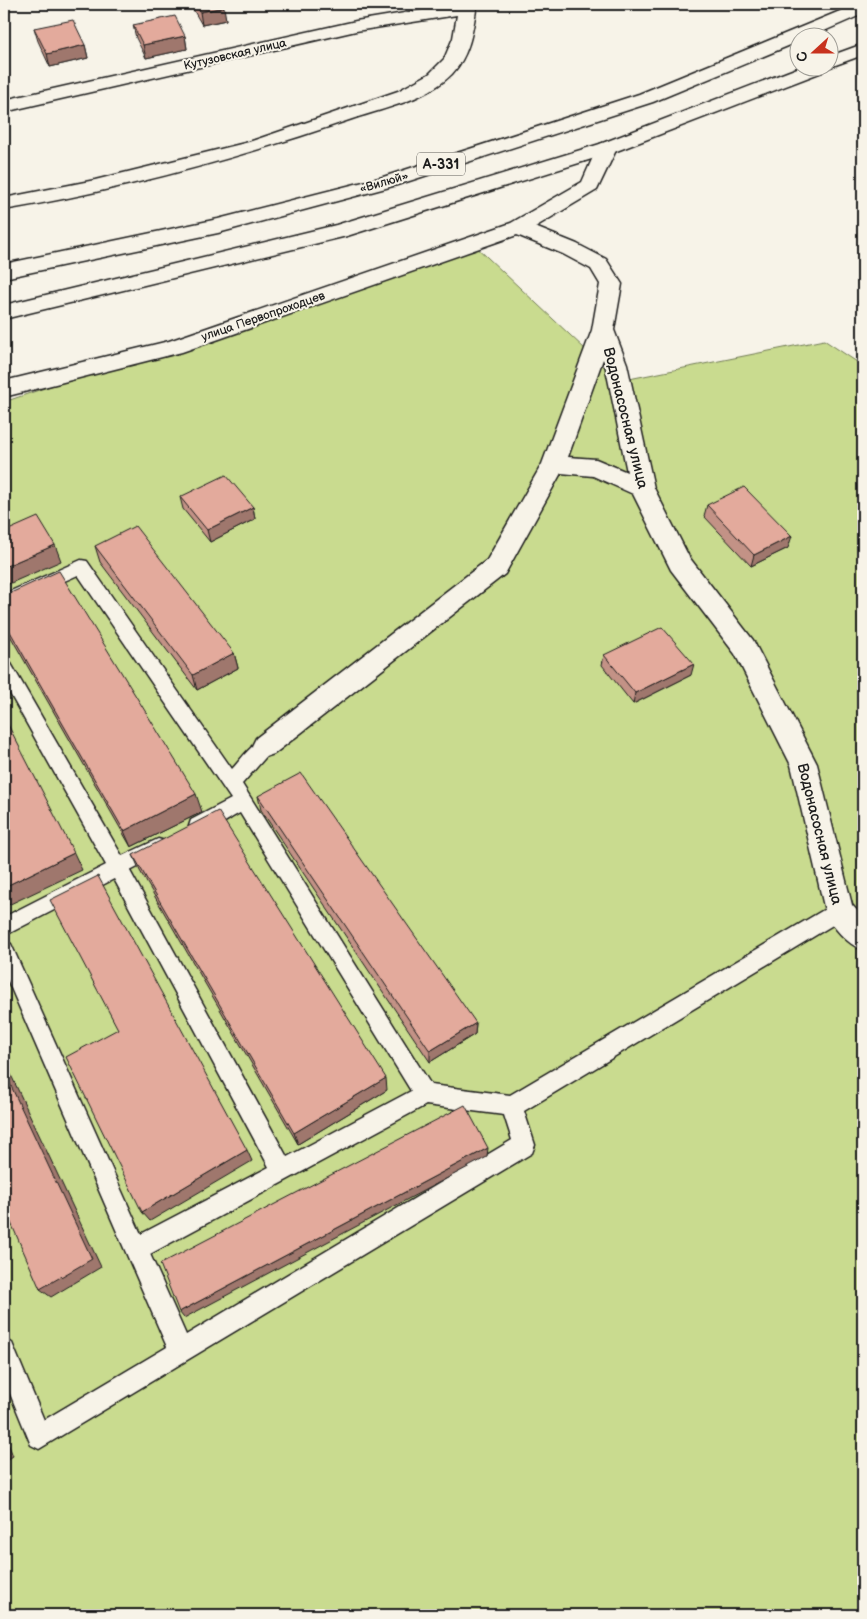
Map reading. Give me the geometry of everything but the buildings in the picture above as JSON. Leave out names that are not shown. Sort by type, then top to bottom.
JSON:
[{"type":"main road","name":"Кутузовская улица","points":[[4,106],[356,26],[468,6]]},
{"type":"main road","points":[[4,204],[172,168],[255,146],[405,95],[426,85],[451,66],[459,52],[468,6]]},
{"type":"main road","name":"«Вилюй»","points":[[4,271],[218,226],[390,181],[646,98],[863,8]]},
{"type":"main road","points":[[840,58],[863,49]]},
{"type":"main road","name":"А-331","points":[[4,312],[340,232],[607,148],[790,78]]},
{"type":"main road","name":"улица Первопроходцев","points":[[4,389],[174,347],[518,228],[590,186],[607,148]]},
{"type":"main road","name":"Водонасосная улица","points":[[518,228],[570,249],[599,264],[611,284],[603,330],[616,364],[642,488],[680,563],[744,647],[804,764],[838,911],[863,937]]},
{"type":"main road","points":[[265,746],[496,567],[554,464],[603,330]]},
{"type":"main road","points":[[554,464],[596,468],[642,488]]},
{"type":"lane","points":[[4,601],[81,566],[231,783],[426,1095]]},
{"type":"lane","points":[[4,667],[118,868],[283,1171]]},
{"type":"lane","points":[[231,783],[265,746]]},
{"type":"lane","points":[[4,927],[243,802]]},
{"type":"lane","points":[[136,1249],[426,1095],[512,1106],[838,911]]},
{"type":"lane","points":[[4,950],[181,1351]]},
{"type":"lane","points":[[4,1351],[39,1437],[524,1145],[512,1106]]},
{"type":"green space","points":[[471,242],[619,381],[824,340],[863,366],[863,1615],[4,1615],[4,402]]}]
